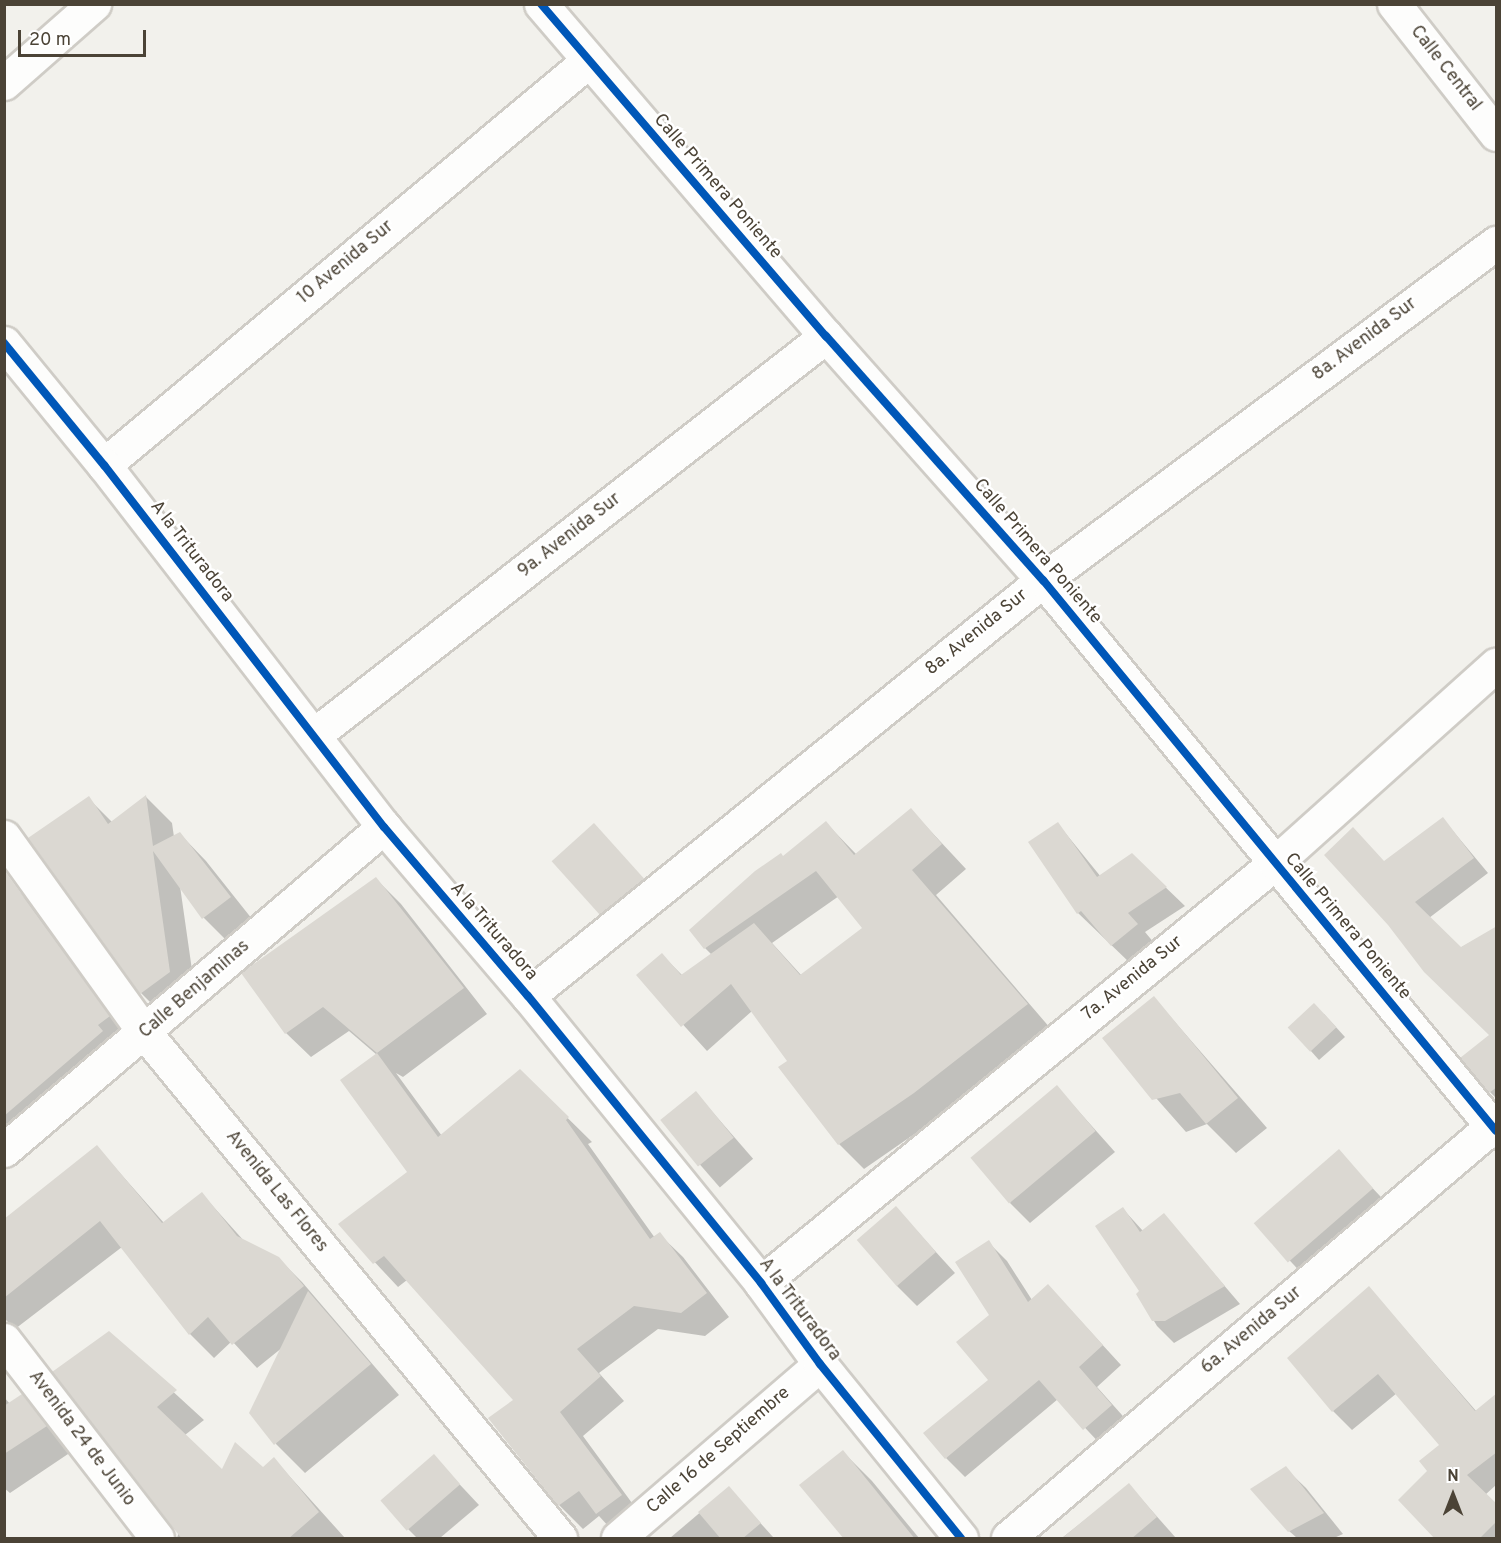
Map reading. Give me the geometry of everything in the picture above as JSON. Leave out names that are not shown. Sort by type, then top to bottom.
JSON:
[{"type":"street","points":[[4,83],[94,4]]},
{"type":"street","name":"Calle Primera Poniente","points":[[542,4],[588,61],[826,336],[1043,580],[1495,1127]]},
{"type":"street","name":"Calle Central","points":[[1394,4],[1497,134]]},
{"type":"street","name":"10 Avenida Sur","points":[[104,465],[588,61]]},
{"type":"street","name":"8a. Avenida Sur","points":[[528,996],[1043,580],[1497,243]]},
{"type":"street","name":"9a. Avenida Sur","points":[[314,735],[826,336]]},
{"type":"street","name":"A la Trituradora","points":[[4,344],[104,465],[384,827],[528,996],[761,1283],[820,1364],[961,1539]]},
{"type":"street","name":"7a. Avenida Sur","points":[[761,1283],[1275,862],[1497,665]]},
{"type":"street","name":"Calle Benjaminas","points":[[4,1150],[145,1033],[384,827]]},
{"type":"street","name":"Avenida Las Flores","points":[[4,837],[145,1033],[560,1539]]},
{"type":"street","name":"6a. Avenida Sur","points":[[1008,1539],[1495,1127]]},
{"type":"street","name":"Avenida 24 de Junio","points":[[4,1340],[157,1539]]},
{"type":"street","name":"Calle 16 de Septiembre","points":[[618,1539],[820,1364]]},
{"type":"building","points":[[146,795],[153,846],[180,832],[231,897],[202,919],[153,851],[170,972],[140,994],[28,838],[89,796],[108,824]]},
{"type":"building","points":[[911,808],[942,844],[912,870],[1028,1004],[914,1093],[838,1145],[778,1067],[787,1061],[731,984],[681,1027],[636,975],[662,953],[681,975],[754,923],[800,975],[862,928],[816,871],[704,949],[689,930],[755,871],[781,853],[783,856],[826,821],[854,855]]},
{"type":"building","points":[[1443,817],[1474,858],[1415,902],[1461,947],[1497,926],[1497,1087],[1489,1093],[1460,1058],[1489,1035],[1424,972],[1388,925],[1324,855],[1353,827],[1384,861]]},
{"type":"building","points":[[1058,822],[1097,877],[1132,853],[1167,887],[1128,913],[1138,924],[1111,946],[1081,911],[1077,914],[1028,842]]},
{"type":"building","points":[[594,823],[644,879],[602,917],[552,861]]},
{"type":"building","points":[[4,870],[110,1016],[98,1025],[103,1031],[4,1116]]},
{"type":"building","points":[[376,877],[464,988],[377,1053],[323,1007],[285,1034],[241,973]]},
{"type":"building","points":[[1154,996],[1238,1098],[1206,1124],[1180,1093],[1152,1100],[1102,1038]]},
{"type":"building","points":[[1314,1003],[1337,1027],[1310,1052],[1288,1028]]},
{"type":"building","points":[[377,1053],[438,1137],[520,1069],[569,1117],[566,1120],[650,1239],[660,1232],[707,1293],[681,1313],[634,1306],[577,1349],[601,1376],[560,1412],[622,1495],[596,1514],[579,1491],[558,1506],[488,1418],[513,1400],[384,1256],[373,1264],[338,1224],[407,1172],[340,1080]]},
{"type":"building","points":[[1057,1085],[1096,1131],[1009,1204],[970,1158]]},
{"type":"building","points":[[696,1091],[734,1138],[698,1167],[660,1120]]},
{"type":"building","points":[[97,1145],[162,1223],[202,1192],[237,1236],[279,1257],[304,1286],[232,1345],[208,1317],[189,1335],[100,1221],[4,1298],[4,1219]]},
{"type":"building","points":[[1339,1149],[1373,1188],[1288,1262],[1254,1223]]},
{"type":"building","points":[[896,1206],[936,1252],[897,1286],[857,1240]]},
{"type":"building","points":[[1123,1207],[1140,1232],[1164,1213],[1225,1286],[1165,1321],[1152,1321],[1136,1294],[1139,1291],[1095,1226]]},
{"type":"building","points":[[989,1240],[1028,1302],[1048,1284],[1103,1345],[1079,1367],[1112,1405],[1083,1430],[1039,1380],[945,1459],[923,1433],[988,1380],[956,1342],[989,1315],[955,1262]]},
{"type":"building","points":[[1369,1286],[1475,1411],[1497,1393],[1497,1452],[1467,1475],[1497,1504],[1497,1521],[1479,1539],[1435,1539],[1398,1500],[1427,1471],[1419,1461],[1439,1445],[1378,1374],[1332,1412],[1287,1358]]},
{"type":"building","points":[[308,1291],[371,1364],[274,1445],[249,1413]]},
{"type":"building","points":[[109,1331],[177,1390],[157,1407],[222,1469],[235,1442],[263,1467],[274,1457],[319,1512],[288,1539],[182,1539],[52,1372]]},
{"type":"building","points":[[22,1394],[47,1426],[4,1454],[4,1406]]},
{"type":"building","points":[[843,1450],[915,1539],[844,1539],[799,1485]]},
{"type":"building","points":[[434,1454],[460,1484],[407,1531],[380,1501]]},
{"type":"building","points":[[1286,1466],[1324,1513],[1288,1532],[1250,1489]]},
{"type":"building","points":[[1129,1483],[1157,1517],[1131,1539],[1061,1539]]},
{"type":"building","points":[[729,1486],[761,1523],[742,1539],[721,1539],[698,1512]]},
{"type":"cycle path","points":[[541,4],[826,336],[1043,580],[1496,1131]]},
{"type":"cycle path","points":[[4,343],[104,465],[384,827],[528,996],[761,1283],[820,1364],[961,1538]]}]
